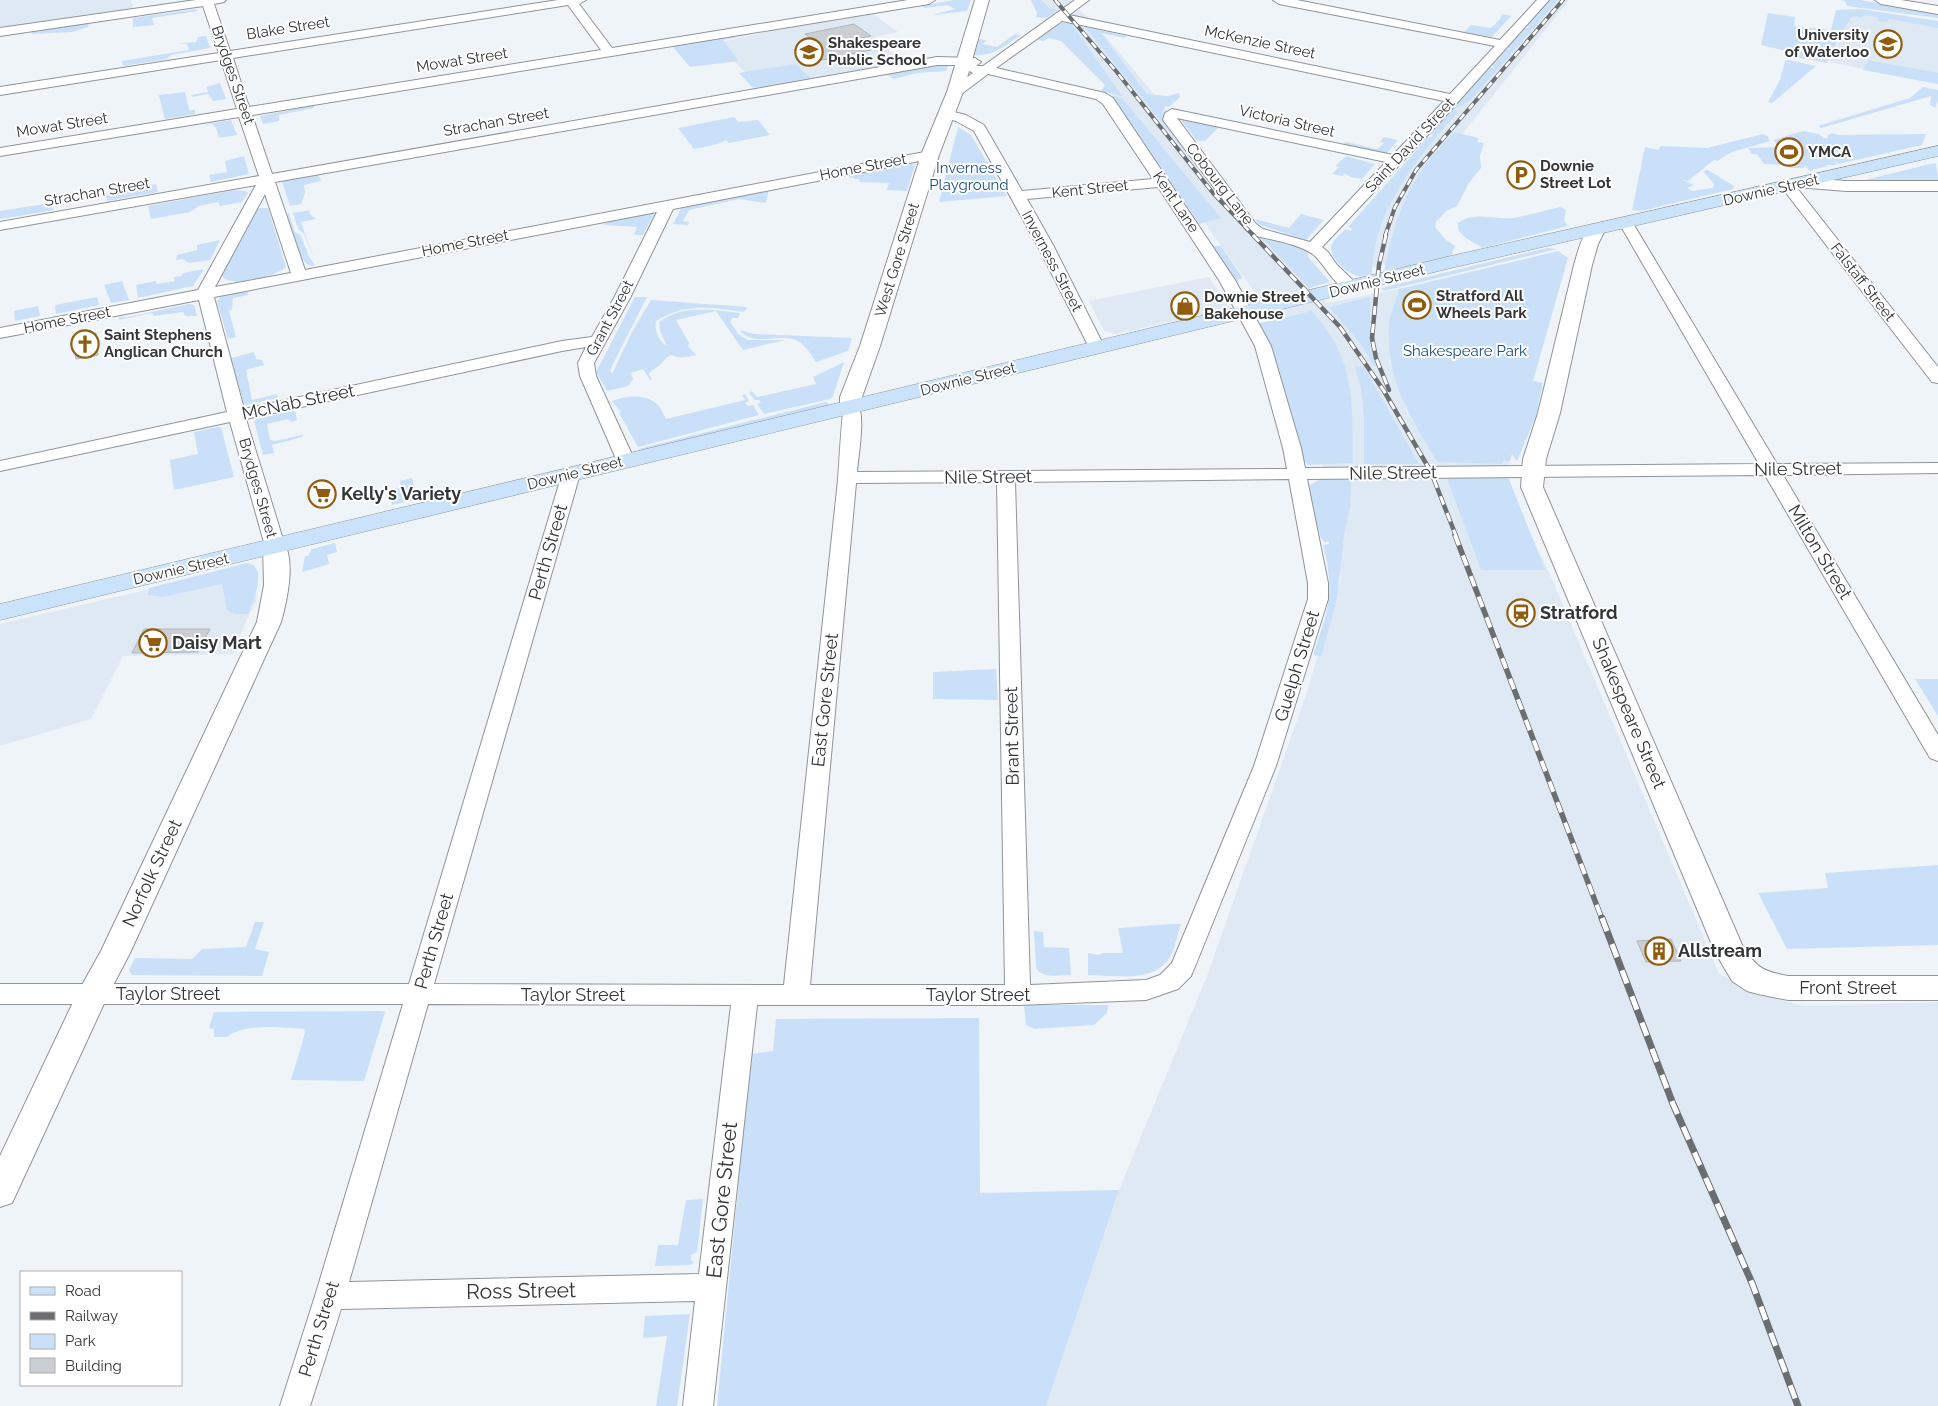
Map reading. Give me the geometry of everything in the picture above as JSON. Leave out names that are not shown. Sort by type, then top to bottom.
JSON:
[{"type":"main road","name":"Downie Street","points":[[0,612],[1246,312],[1938,151]]},
{"type":"street","points":[[574,0],[609,52]]},
{"type":"street","name":"Blake Street","points":[[0,91],[574,0]]},
{"type":"street","name":"Mowat Street","points":[[0,152],[930,0]]},
{"type":"street","name":"West Gore Street","points":[[851,406],[852,397],[870,346],[930,154],[955,92],[982,0]]},
{"type":"street","points":[[955,92],[1083,0]]},
{"type":"street","points":[[1279,0],[1502,44]]},
{"type":"street","name":"Saint David Street","points":[[1313,248],[1543,0]]},
{"type":"street","points":[[1881,0],[1938,10]]},
{"type":"street","points":[[0,32],[212,1]]},
{"type":"street","name":"Brydges Street","points":[[212,1],[226,55],[246,112],[266,179],[300,275]]},
{"type":"street","name":"McKenzie Street","points":[[1060,17],[1453,99]]},
{"type":"street","name":"Strachan Street","points":[[0,226],[937,61],[951,60],[962,63],[998,61]]},
{"type":"street","points":[[962,63],[972,69],[986,70]]},
{"type":"street","name":"Kent Lane","points":[[986,70],[1100,96],[1108,101],[1202,241],[1246,312]]},
{"type":"street","name":"Victoria Street","points":[[1172,112],[1396,160]]},
{"type":"street","name":"Cobourg Lane","points":[[1172,112],[1170,120],[1251,226],[1258,232],[1313,248]]},
{"type":"street","name":"Inverness Street","points":[[946,114],[980,128],[1018,196],[1097,348]]},
{"type":"street","name":"Home Street","points":[[0,333],[205,292],[930,154]]},
{"type":"street","points":[[205,292],[266,179]]},
{"type":"street","name":"Kent Street","points":[[1018,196],[1162,182]]},
{"type":"street","points":[[1795,185],[1938,186]]},
{"type":"street","name":"Falstaff Street","points":[[1795,185],[1938,378]]},
{"type":"street","name":"Grant Street","points":[[626,461],[586,372],[586,363],[622,298],[668,204]]},
{"type":"street","name":"Milton Street","points":[[1626,223],[1938,753]]},
{"type":"street","name":"Shakespeare Street","points":[[1596,230],[1589,244],[1583,265],[1549,413],[1541,433],[1532,471],[1532,487],[1730,952],[1743,972],[1758,982]]},
{"type":"street","points":[[1313,248],[1323,255],[1330,268],[1352,287]]},
{"type":"street","name":"Brydges Street","points":[[205,292],[236,416],[275,546]]},
{"type":"street","name":"Guelph Street","points":[[1146,990],[1169,982],[1182,969],[1265,766],[1318,599],[1318,583],[1292,448],[1269,362],[1246,312]]},
{"type":"street","name":"McNab Street","points":[[0,466],[562,346],[597,341]]},
{"type":"street","name":"East Gore Street","points":[[796,995],[848,478],[852,419],[851,406]]},
{"type":"street","name":"Nile Street","points":[[848,478],[1938,468]]},
{"type":"street","name":"Perth Street","points":[[295,1406],[330,1296],[571,474]]},
{"type":"street","name":"Brant Street","points":[[1006,476],[1018,995]]},
{"type":"street","name":"Norfolk Street","points":[[0,1192],[93,994],[115,953],[269,622],[278,580],[275,546]]},
{"type":"street","name":"Front Street","points":[[1758,982],[1788,988],[1938,988]]},
{"type":"street","name":"Taylor Street","points":[[0,994],[1018,995],[1146,990]]},
{"type":"street","name":"East Gore Street","points":[[698,1406],[745,995]]},
{"type":"street","name":"Ross Street","points":[[330,1296],[712,1287]]},
{"type":"shaded area","points":[[0,0],[131,0],[133,8],[0,27]]},
{"type":"shaded area","points":[[1038,0],[1070,0],[1107,38],[1162,104],[1262,235],[1327,303],[1399,289],[1389,325],[1390,361],[1407,412],[1437,462],[1510,461],[1505,480],[1552,579],[1719,974],[1764,996],[1804,1006],[1938,1002],[1938,1406],[1046,1406],[1119,1190],[1207,976],[1308,689],[1341,578],[1327,503],[1323,465],[1293,345],[1105,85],[1055,31],[1061,26]]},
{"type":"shaded area","points":[[1552,0],[1569,0],[1429,176],[1410,260],[1362,271],[1400,172]]},
{"type":"shaded area","name":"University of Waterloo","points":[[1852,12],[1938,27],[1938,84],[1829,62]]},
{"type":"shaded area","name":"Shakespeare Public School","points":[[873,14],[898,32],[875,37],[902,62],[759,88],[717,43],[766,32]]},
{"type":"shaded area","points":[[1209,277],[1230,308],[1116,334],[1104,331],[1089,301]]},
{"type":"shaded area","points":[[253,565],[257,599],[233,654],[123,656],[91,719],[0,746],[0,624]]},
{"type":"green space","points":[[953,0],[971,0],[967,11],[932,15],[955,9],[947,5],[925,8],[921,6]]},
{"type":"green space","points":[[1031,0],[1041,0],[1048,7],[1057,10],[1047,18],[1036,17],[1037,13]]},
{"type":"green space","points":[[1548,0],[1558,0],[1470,101],[1455,109],[1458,112],[1413,166],[1400,186],[1380,228],[1374,251],[1372,274],[1360,276],[1350,273],[1334,257],[1331,247],[1333,242],[1346,229],[1351,231],[1352,228],[1348,227],[1428,137],[1434,135],[1430,134],[1489,67],[1493,68],[1494,66],[1491,65],[1505,49],[1509,49],[1507,47],[1524,28],[1528,28],[1529,26],[1526,26],[1530,20]]},
{"type":"green space","points":[[1839,0],[1860,0],[1938,13],[1938,18],[1847,6],[1845,1]]},
{"type":"green space","points":[[196,9],[198,11],[152,18],[154,25],[133,27],[133,18]]},
{"type":"green space","points":[[1860,9],[1938,21],[1938,28],[1889,19],[1887,22],[1878,21],[1878,17],[1864,15],[1862,18],[1852,16],[1827,63],[1789,56],[1790,52],[1761,45],[1768,13],[1795,17],[1794,26],[1831,30],[1836,10]]},
{"type":"green space","points":[[1502,14],[1511,16],[1492,37],[1463,33],[1471,25],[1491,28],[1500,19]]},
{"type":"green space","points":[[89,22],[88,27],[72,32],[33,34],[32,32]]},
{"type":"green space","points":[[1063,23],[1072,24],[1122,96],[1101,91],[1105,85],[1061,41],[1049,38],[1043,41],[1035,39],[1056,25]]},
{"type":"green space","points":[[1085,27],[1127,36],[1124,38],[1101,33],[1147,94],[1168,96],[1179,93],[1180,97],[1169,107],[1165,106],[1162,112],[1218,193]]},
{"type":"green space","points":[[757,33],[723,40],[739,61],[690,67],[672,46]]},
{"type":"green space","points":[[1015,34],[1021,35],[999,50],[987,54],[974,55],[979,39],[987,40],[983,44],[997,47]]},
{"type":"green space","points":[[206,36],[210,48],[171,55],[167,59],[123,66],[122,61],[189,50],[187,44],[177,44],[196,42],[198,37]]},
{"type":"green space","points":[[1868,60],[1938,73],[1938,84],[1863,70]]},
{"type":"green space","points":[[1785,61],[1816,66],[1772,103],[1768,102],[1780,80]]},
{"type":"green space","points":[[796,64],[810,78],[753,88],[739,73]]},
{"type":"green space","points":[[937,65],[948,66],[946,71],[917,73],[894,79],[886,74]]},
{"type":"green space","points":[[220,83],[226,99],[213,101],[208,94],[192,97],[191,95],[208,92],[206,87]]},
{"type":"green space","points":[[1923,87],[1938,90],[1938,101],[1935,108],[1930,105],[1931,96],[1821,128],[1818,126],[1910,98]]},
{"type":"green space","points":[[185,92],[189,110],[195,110],[195,114],[165,119],[159,95]]},
{"type":"green space","points":[[1108,95],[1122,98],[1221,218],[1199,224],[1122,110]]},
{"type":"green space","points":[[314,105],[314,108],[279,115],[279,121],[263,124],[260,116]]},
{"type":"green space","points":[[734,117],[739,122],[758,120],[770,135],[729,143],[726,140],[718,144],[694,149],[678,128]]},
{"type":"green space","points":[[1180,119],[1219,127],[1205,141],[1197,141]]},
{"type":"green space","points":[[231,120],[237,135],[219,138],[216,128],[212,124],[202,125]]},
{"type":"green space","name":"Inverness Playground","points":[[958,127],[971,135],[1007,196],[939,202]]},
{"type":"green space","name":"YMCA","points":[[1803,131],[1819,134],[1823,138],[1828,138],[1827,136],[1832,133],[1838,135],[1926,134],[1922,145],[1838,164],[1833,159],[1837,165],[1824,165],[1828,166],[1809,171],[1805,165],[1804,168],[1790,168],[1788,165],[1764,164],[1757,154],[1752,154],[1748,148],[1779,147],[1773,140]]},
{"type":"green space","points":[[1454,132],[1479,138],[1477,142],[1484,143],[1480,156],[1481,168],[1469,183],[1457,206],[1446,211],[1436,222],[1435,227],[1446,240],[1455,246],[1451,256],[1384,271],[1394,228],[1410,189],[1429,160]]},
{"type":"green space","points":[[1763,134],[1769,137],[1770,141],[1732,152],[1717,161],[1714,160],[1688,181],[1681,179],[1694,185],[1687,188],[1692,191],[1713,188],[1714,184],[1703,171],[1708,170],[1734,186],[1733,189],[1641,211],[1632,210],[1645,147],[1658,150],[1661,146],[1707,148]]},
{"type":"green space","points":[[1384,137],[1398,140],[1386,154],[1341,146],[1346,142],[1377,149],[1384,143],[1380,142]]},
{"type":"green space","points":[[244,156],[249,174],[211,182],[209,175],[227,172],[225,161]]},
{"type":"green space","points":[[1346,156],[1375,164],[1362,179],[1351,177],[1344,173],[1343,176],[1332,174],[1339,167],[1335,166]]},
{"type":"green space","points":[[906,163],[915,165],[907,191],[887,190],[889,183],[859,182],[860,180],[842,175]]},
{"type":"green space","points":[[1936,163],[1938,180],[1865,180],[1926,165]]},
{"type":"green space","points":[[317,173],[321,181],[304,185],[305,193],[301,204],[290,206],[282,181]]},
{"type":"green space","points":[[156,184],[158,192],[107,201],[106,193]]},
{"type":"green space","points":[[769,189],[766,203],[739,199],[689,210],[683,221],[689,222],[688,225],[673,224],[682,207]]},
{"type":"green space","points":[[234,190],[246,191],[248,193],[242,202],[220,206],[218,202],[199,206],[190,212],[151,219],[148,206]]},
{"type":"green space","points":[[51,203],[54,210],[0,219],[0,211]]},
{"type":"green space","points":[[1560,207],[1566,210],[1564,221],[1568,226],[1482,248],[1462,235],[1458,228],[1458,223],[1471,217],[1513,218]]},
{"type":"green space","points":[[259,208],[268,208],[286,267],[281,271],[254,280],[227,280],[222,276],[230,258],[243,232]]},
{"type":"green space","points":[[312,210],[309,211],[310,214],[316,219],[301,222],[315,262],[304,234],[297,228],[300,227],[297,226],[293,213]]},
{"type":"green space","points":[[652,212],[654,214],[643,235],[634,235],[637,227],[604,225],[607,221]]},
{"type":"green space","points":[[289,213],[295,232],[301,235],[308,255],[315,266],[308,265],[302,259],[287,214]]},
{"type":"green space","points":[[1301,214],[1324,220],[1306,240],[1258,224],[1255,219],[1289,228]]},
{"type":"green space","points":[[1259,235],[1306,248],[1309,258],[1330,282],[1309,288]]},
{"type":"green space","points":[[220,240],[210,260],[188,263],[183,259],[176,260],[177,255],[197,250],[197,245]]},
{"type":"green space","points":[[1212,246],[1221,246],[1243,278],[1236,281]]},
{"type":"green space","points":[[1547,248],[1557,249],[1384,291],[1381,288]]},
{"type":"green space","name":"Shakespeare Park","points":[[1558,251],[1568,258],[1533,381],[1543,383],[1536,416],[1517,461],[1512,454],[1510,461],[1502,461],[1502,464],[1437,462],[1402,398],[1392,365],[1389,346],[1389,322],[1399,289]]},
{"type":"green space","points":[[204,269],[193,286],[138,298],[136,285],[156,281],[157,284],[175,281],[174,277],[181,276],[183,273]]},
{"type":"green space","points":[[122,281],[129,300],[111,303],[104,285]]},
{"type":"green space","points":[[247,290],[248,295],[233,298],[232,309],[229,311],[236,337],[228,339],[217,301],[222,295]]},
{"type":"green space","points":[[97,297],[99,305],[56,314],[55,305]]},
{"type":"green space","points":[[635,297],[647,297],[610,370],[612,374],[632,332],[651,300],[747,307],[744,312],[699,308],[677,311],[667,315],[656,321],[656,332],[667,346],[660,331],[659,322],[669,316],[688,310],[719,311],[740,313],[738,318],[732,318],[730,322],[739,335],[748,340],[785,340],[743,350],[716,311],[676,320],[689,343],[688,346],[696,355],[680,357],[670,355],[650,372],[652,380],[650,380],[643,369],[631,373],[633,379],[628,386],[607,391],[596,372]]},
{"type":"green space","points":[[1369,297],[1370,341],[1373,358],[1377,366],[1373,365],[1363,347],[1329,307]]},
{"type":"green space","points":[[189,304],[194,305],[197,316],[185,316],[183,312],[154,316],[152,313],[119,320],[119,317],[128,317]]},
{"type":"green space","points":[[38,306],[40,316],[15,321],[14,311]]},
{"type":"green space","points":[[1312,311],[1336,344],[1347,376],[1350,390],[1353,463],[1308,465],[1302,459],[1270,344],[1256,324]]},
{"type":"green space","points":[[740,330],[754,334],[852,338],[848,351],[816,362],[806,348],[798,341],[784,338],[752,338]]},
{"type":"green space","points":[[254,352],[256,359],[262,360],[264,365],[246,370],[252,400],[277,394],[278,398],[246,405],[244,404],[231,358]]},
{"type":"green space","points":[[844,362],[833,396],[830,399],[764,414],[757,404],[761,403],[759,400],[755,400],[749,393],[752,391],[757,397],[816,384],[813,377]]},
{"type":"green space","points":[[1355,366],[1364,367],[1419,464],[1364,464],[1364,417],[1361,389]]},
{"type":"green space","points":[[745,394],[749,401],[745,403],[748,406],[753,405],[759,415],[638,447],[619,413],[621,412],[612,401],[630,397],[642,397],[658,405],[666,419],[745,400],[742,395]]},
{"type":"green space","points":[[826,402],[830,405],[646,450],[638,449]]},
{"type":"green space","points":[[295,410],[297,420],[292,422],[288,419],[267,424],[270,440],[275,441],[302,435],[302,437],[272,445],[274,453],[263,455],[254,421]]},
{"type":"green space","points":[[221,427],[234,477],[174,490],[170,460],[198,454],[194,432]]},
{"type":"green space","points":[[1502,477],[1509,479],[1545,570],[1481,570],[1447,479]]},
{"type":"green space","points":[[412,478],[417,492],[432,488],[435,496],[392,505],[391,490],[401,487],[400,481]]},
{"type":"green space","points":[[1346,478],[1351,480],[1350,507],[1344,536],[1337,599],[1321,657],[1314,655],[1314,652],[1329,599],[1329,575],[1323,545],[1329,544],[1329,542],[1324,542],[1320,536],[1308,486],[1320,479]]},
{"type":"green space","points":[[335,543],[337,552],[327,555],[329,564],[302,572],[305,556],[308,556],[312,549]]},
{"type":"green space","points":[[247,563],[254,566],[258,577],[256,593],[248,614],[235,614],[227,610],[222,584],[163,597],[148,595],[149,588]]},
{"type":"green space","points":[[996,669],[998,700],[933,699],[933,672]]},
{"type":"green space","points":[[1915,679],[1938,679],[1938,716]]},
{"type":"green space","points":[[1938,865],[1938,945],[1787,949],[1758,893],[1828,888],[1825,873]]},
{"type":"green space","points":[[255,922],[264,922],[255,949],[269,952],[262,976],[132,975],[129,970],[135,958],[192,959],[202,949],[246,947]]},
{"type":"green space","points":[[1181,924],[1172,952],[1168,960],[1161,967],[1142,975],[1088,975],[1088,953],[1098,955],[1103,953],[1123,953],[1118,928]]},
{"type":"green space","points":[[1034,931],[1043,932],[1044,947],[1069,948],[1071,975],[1052,976],[1042,974],[1036,968]]},
{"type":"green space","points":[[1024,1005],[1108,1005],[1107,1013],[1094,1025],[1034,1029],[1026,1025]]},
{"type":"green space","points":[[214,1012],[385,1012],[364,1081],[291,1080],[305,1033],[304,1029],[264,1027],[243,1030],[227,1037],[214,1037],[214,1029],[209,1028]]},
{"type":"green space","points":[[979,1018],[980,1193],[1119,1190],[1046,1406],[717,1406],[751,1054],[773,1051],[776,1019]]},
{"type":"green space","points":[[703,1199],[697,1252],[691,1255],[691,1260],[694,1262],[691,1265],[655,1266],[658,1245],[678,1245],[686,1200]]},
{"type":"green space","points":[[690,1314],[677,1406],[656,1406],[667,1336],[643,1338],[645,1316]]},
{"type":"building","points":[[854,24],[871,36],[856,39],[871,50],[807,63],[794,50],[819,45],[805,34]]},
{"type":"building","name":"Saint Stephens Anglican Church","points":[[96,333],[98,355],[76,359],[73,338]]},
{"type":"building","points":[[144,629],[210,629],[198,652],[132,653]]},
{"type":"building","name":"Allstream","points":[[1671,939],[1681,961],[1646,962],[1637,941]]},
{"type":"railway","points":[[1055,0],[1116,71],[1213,193],[1254,236]]},
{"type":"railway","points":[[1385,236],[1395,207],[1416,170],[1563,0]]},
{"type":"railway","points":[[1253,235],[1340,327],[1384,391],[1431,472],[1456,536]]},
{"type":"railway","points":[[1386,235],[1379,265],[1372,338],[1376,358],[1389,390]]},
{"type":"railway","points":[[1455,535],[1602,919]]},
{"type":"railway","points":[[1602,918],[1673,1104],[1752,1283],[1798,1406]]},
{"type":"place","name":"University of Waterloo","points":[[1888,44]]},
{"type":"place","name":"Shakespeare Public School","points":[[809,52]]},
{"type":"place","name":"YMCA","points":[[1789,152]]},
{"type":"place","name":"Downie Street Lot","points":[[1521,175]]},
{"type":"place","name":"Stratford All Wheels Park","points":[[1417,305]]},
{"type":"place","name":"Downie Street Bakehouse","points":[[1185,306]]},
{"type":"place","name":"Saint Stephens Anglican Church","points":[[85,344]]},
{"type":"place","name":"Kelly's Variety","points":[[322,494]]},
{"type":"place","name":"Stratford","points":[[1521,613]]},
{"type":"place","name":"Daisy Mart","points":[[153,643]]},
{"type":"place","name":"Allstream","points":[[1659,951]]}]
